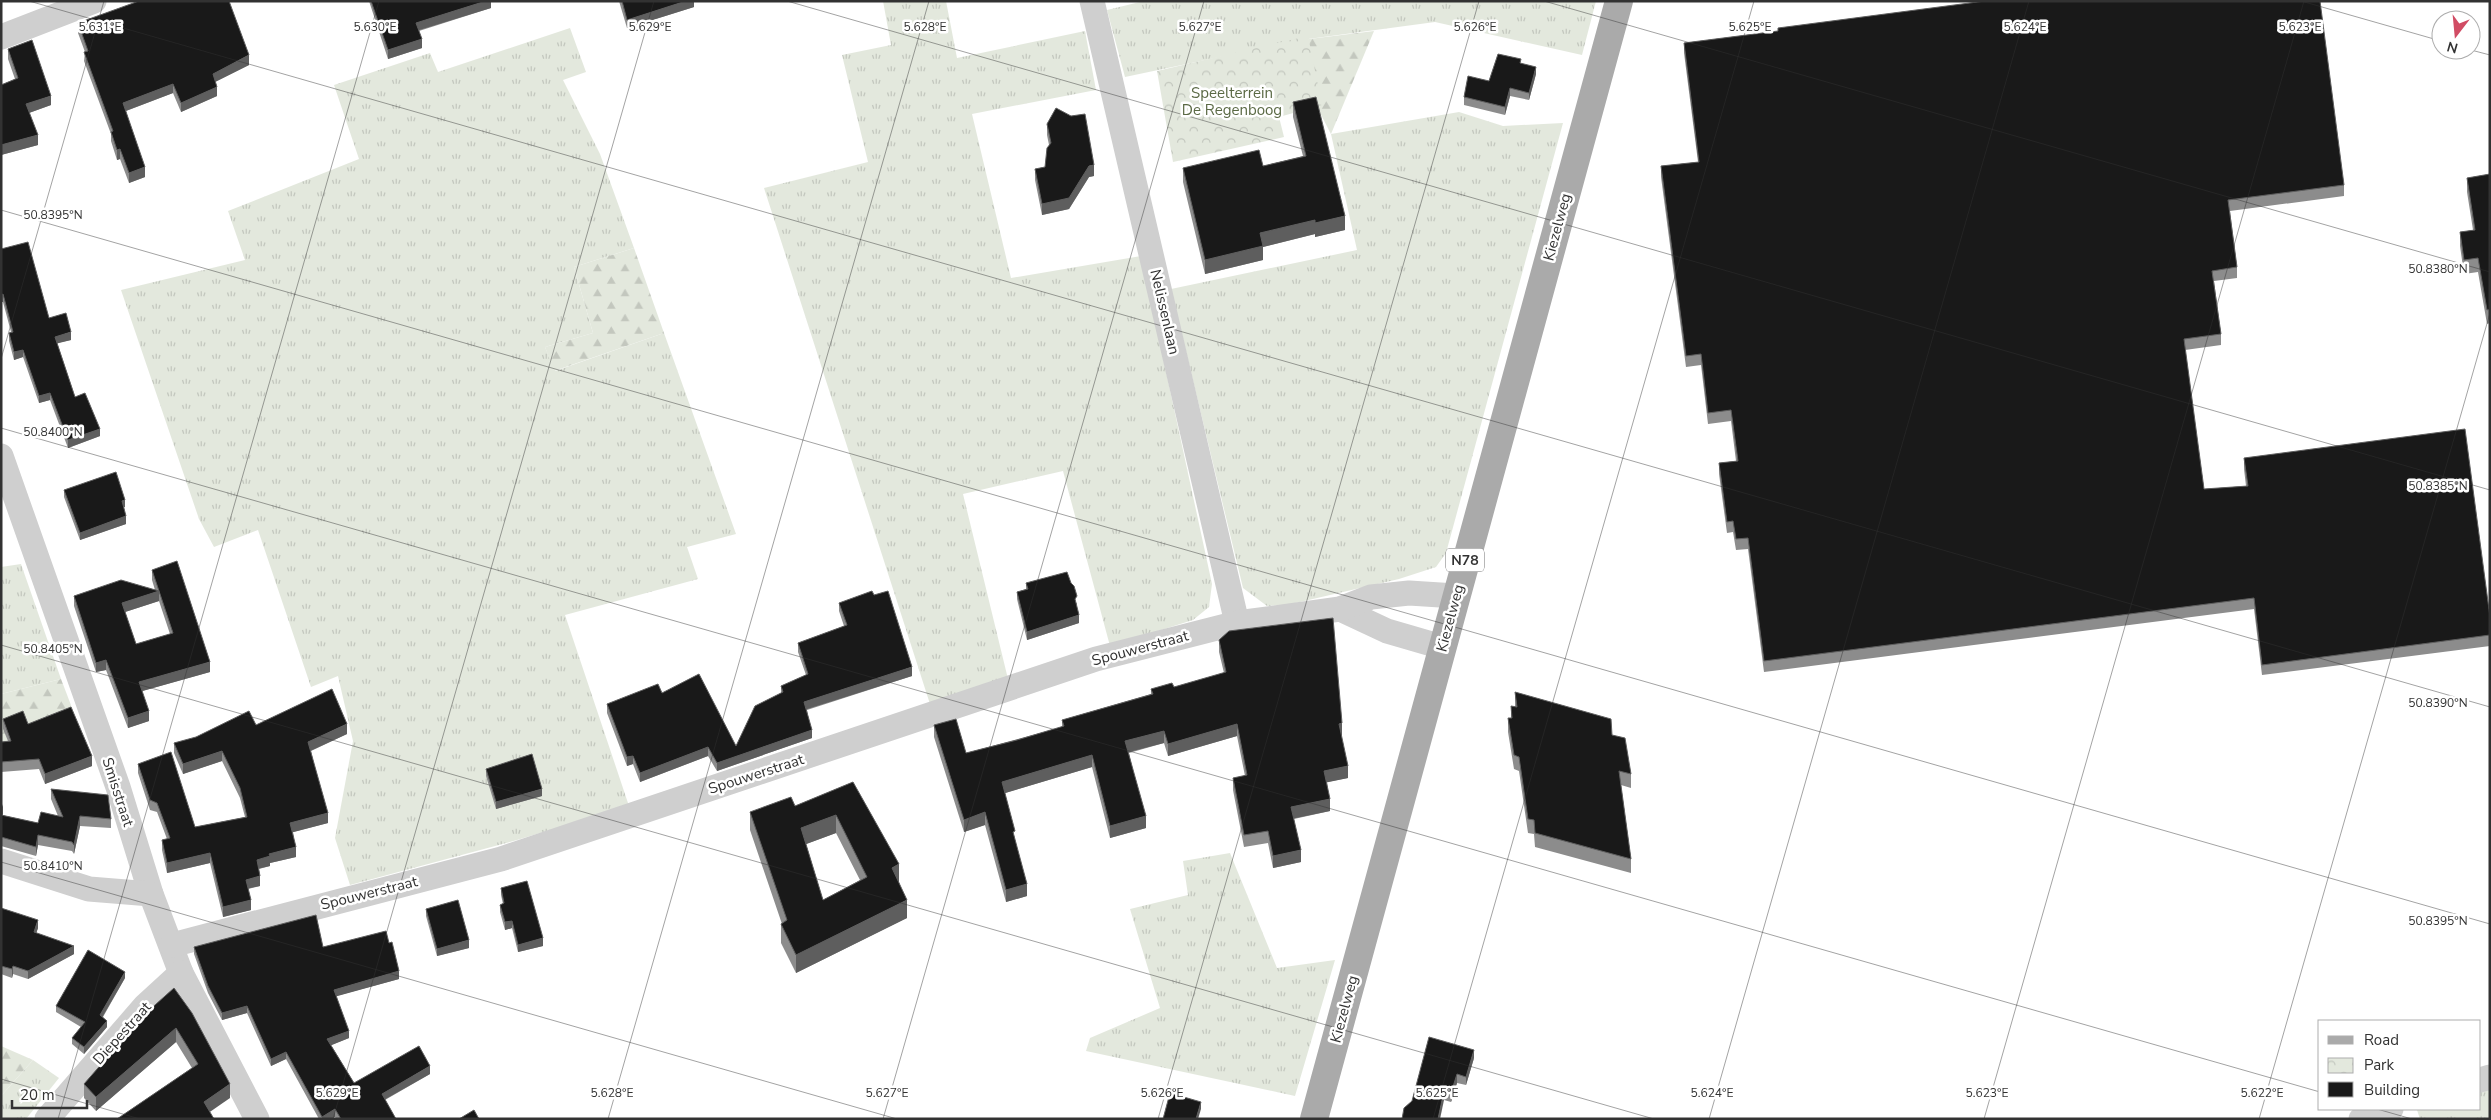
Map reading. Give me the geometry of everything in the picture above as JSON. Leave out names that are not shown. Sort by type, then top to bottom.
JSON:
[{"type":"main road","name":"Kiezelweg","points":[[1314,1119],[1619,1]]},
{"type":"street","points":[[1,38],[94,1]]},
{"type":"street","name":"Nelissenlaan","points":[[1092,1],[1237,623]]},
{"type":"street","name":"Smisstraat","points":[[1,456],[118,787],[151,894],[172,945],[181,973],[257,1119]]},
{"type":"street","name":"Spouwerstraat","points":[[172,945],[501,859],[1096,659],[1237,623],[1340,608],[1371,597],[1409,593],[1456,596]]},
{"type":"street","points":[[1340,608],[1387,631],[1442,647]]},
{"type":"street","points":[[1,861],[89,889],[151,894]]},
{"type":"street","name":"Diepestraat","points":[[47,1119],[145,1006],[181,973]]},
{"type":"street","points":[[2360,1119],[2388,1110]]},
{"type":"green space","points":[[883,1],[946,1],[957,58],[1085,31],[1096,90],[972,114],[1011,278],[1141,256],[1212,584],[1209,607],[1193,620],[1110,646],[1063,471],[963,494],[1008,679],[930,704],[764,188],[868,162],[842,55],[891,45]]},
{"type":"green space","points":[[1144,1],[1596,1],[1582,55],[1435,22],[1301,40],[1125,77],[1107,10]]},
{"type":"green space","points":[[570,28],[586,72],[563,80],[600,154],[634,248],[574,267],[593,333],[545,347],[555,371],[664,333],[736,534],[687,547],[698,579],[565,615],[629,806],[517,840],[350,885],[335,838],[353,741],[338,676],[311,687],[258,530],[214,547],[199,519],[121,290],[245,260],[228,211],[359,159],[334,85],[430,53],[438,72]]},
{"type":"green space","points":[[1374,31],[1331,134],[1318,109],[1301,40]]},
{"type":"green space","name":"Speelterrein De Regenboog","points":[[1308,36],[1322,105],[1279,117],[1284,137],[1173,162],[1157,71]]},
{"type":"green space","points":[[1459,112],[1503,126],[1563,123],[1446,553],[1436,567],[1399,579],[1287,605],[1267,606],[1243,588],[1171,289],[1357,250],[1331,134]]},
{"type":"green space","points":[[634,248],[664,333],[554,371],[545,347],[593,333],[574,267]]},
{"type":"green space","points":[[21,564],[61,679],[1,694],[1,567]]},
{"type":"green space","points":[[61,679],[74,713],[29,734],[1,744],[1,694]]},
{"type":"green space","points":[[1230,853],[1277,968],[1335,960],[1295,1096],[1086,1051],[1090,1038],[1160,1008],[1130,909],[1188,895],[1183,861]]},
{"type":"green space","points":[[1,1046],[33,1060],[1,1096]]},
{"type":"green space","points":[[33,1060],[59,1078],[26,1119],[1,1119],[1,1096]]},
{"type":"green space","points":[[2490,1086],[2490,1119],[2420,1119],[2417,1110],[2481,1110],[2481,1090]]},
{"type":"building","points":[[139,1],[229,1],[249,55],[213,74],[217,87],[181,103],[173,84],[123,103],[145,167],[129,173],[120,149],[117,150],[111,132],[113,131],[84,52],[88,51],[78,23]]},
{"type":"building","points":[[371,1],[486,1],[416,23],[422,39],[388,50]]},
{"type":"building","points":[[622,1],[686,1],[627,20]]},
{"type":"building","points":[[1985,1],[2320,1],[2344,185],[2228,200],[2237,267],[2212,271],[2221,334],[2184,339],[2204,489],[2248,486],[2244,458],[2465,429],[2490,617],[2490,635],[2262,665],[2254,598],[1764,661],[1748,538],[1736,539],[1733,521],[1727,522],[1719,463],[1738,461],[1731,410],[1708,413],[1701,354],[1686,356],[1661,166],[1699,162],[1684,43],[1778,31],[1778,28]]},
{"type":"building","points":[[32,40],[51,96],[26,104],[38,135],[1,145],[1,85],[18,78],[8,49]]},
{"type":"building","points":[[1498,54],[1521,59],[1520,63],[1536,67],[1529,93],[1510,88],[1505,107],[1464,97],[1468,76],[1489,81]]},
{"type":"building","points":[[1316,97],[1345,216],[1315,223],[1315,220],[1260,233],[1263,246],[1205,260],[1183,168],[1259,150],[1263,166],[1306,156],[1293,102]]},
{"type":"building","points":[[1056,108],[1071,116],[1085,114],[1094,165],[1089,166],[1069,198],[1042,204],[1035,169],[1045,167],[1047,148],[1051,143],[1047,124]]},
{"type":"building","points":[[2490,174],[2490,309],[2487,310],[2478,258],[2464,260],[2460,232],[2475,230],[2467,178]]},
{"type":"building","points":[[28,242],[49,318],[66,313],[71,332],[55,337],[75,397],[85,393],[100,429],[68,440],[50,393],[39,396],[23,350],[14,352],[9,333],[13,332],[3,294],[1,295],[1,249]]},
{"type":"building","points":[[116,472],[125,500],[122,501],[126,516],[80,533],[64,490]]},
{"type":"building","points":[[177,561],[210,662],[139,682],[149,711],[128,718],[106,660],[96,663],[74,596],[121,580],[159,591],[152,570]],"holes":[[[159,591],[173,633],[136,644],[122,603]]]},
{"type":"building","points":[[1067,572],[1077,596],[1075,599],[1079,615],[1027,632],[1017,592],[1028,589],[1026,583]]},
{"type":"building","points":[[872,591],[874,595],[888,591],[912,667],[804,702],[812,730],[717,763],[708,747],[640,773],[633,756],[627,757],[607,704],[658,684],[662,693],[699,674],[736,746],[755,706],[783,692],[781,686],[808,674],[798,643],[847,625],[839,603]]},
{"type":"building","points":[[1333,618],[1342,723],[1339,724],[1348,766],[1324,771],[1330,799],[1291,807],[1301,850],[1273,856],[1268,831],[1244,835],[1233,778],[1247,775],[1237,724],[1168,744],[1164,731],[1125,741],[1146,816],[1110,826],[1092,755],[1002,782],[1027,884],[1006,890],[985,812],[964,820],[934,725],[956,719],[966,753],[1017,740],[1064,726],[1062,720],[1153,694],[1151,689],[1172,683],[1174,687],[1226,672],[1219,640],[1229,631]]},
{"type":"building","points":[[332,689],[347,724],[308,742],[328,813],[290,823],[296,847],[269,854],[270,856],[257,860],[260,876],[246,880],[251,900],[223,907],[210,853],[167,863],[162,840],[170,838],[157,803],[150,800],[138,764],[171,752],[195,827],[247,817],[240,788],[222,751],[183,764],[174,743],[196,737],[249,711],[256,725]]},
{"type":"building","points":[[1515,692],[1611,719],[1612,735],[1625,738],[1631,774],[1619,771],[1631,859],[1535,833],[1534,820],[1528,819],[1519,757],[1514,755],[1508,718],[1512,718],[1511,706],[1517,707]]},
{"type":"building","points":[[71,707],[92,756],[45,774],[39,759],[1,762],[1,742],[11,741],[3,719],[23,711],[28,724]]},
{"type":"building","points":[[532,754],[542,789],[496,802],[486,769]]},
{"type":"building","points":[[853,782],[899,864],[892,868],[907,900],[796,955],[781,924],[787,920],[750,812],[791,797],[795,806]],"holes":[[[836,815],[867,877],[823,900],[801,828]]]},
{"type":"building","points":[[51,789],[108,795],[111,819],[80,816],[74,845],[72,842],[38,835],[36,847],[1,837],[1,815],[38,823],[41,812],[63,817]]},
{"type":"building","points":[[527,881],[543,938],[518,945],[512,921],[505,922],[500,905],[504,903],[501,888]]},
{"type":"building","points":[[458,900],[469,940],[437,949],[426,909]]},
{"type":"building","points":[[1,908],[38,920],[34,932],[74,946],[28,971],[13,966],[12,969],[1,966]]},
{"type":"building","points":[[316,915],[323,947],[386,931],[389,943],[392,942],[399,971],[334,990],[349,1031],[327,1039],[354,1083],[419,1046],[430,1066],[382,1094],[396,1119],[341,1119],[335,1109],[322,1117],[286,1052],[271,1059],[247,1006],[222,1013],[208,986],[194,947]]},
{"type":"building","points":[[88,950],[125,972],[100,1015],[107,1021],[84,1047],[72,1038],[85,1022],[56,1006]]},
{"type":"building","points":[[174,988],[192,1013],[230,1084],[204,1102],[214,1119],[117,1119],[198,1064],[176,1028],[96,1097],[84,1084],[146,1013]]},
{"type":"building","points":[[1429,1037],[1474,1050],[1466,1077],[1457,1074],[1451,1093],[1444,1091],[1438,1119],[1402,1119],[1404,1108],[1412,1101]]},
{"type":"building","points":[[1170,1093],[1201,1102],[1196,1119],[1163,1119]]},
{"type":"building","points":[[474,1110],[479,1119],[459,1119]]}]
